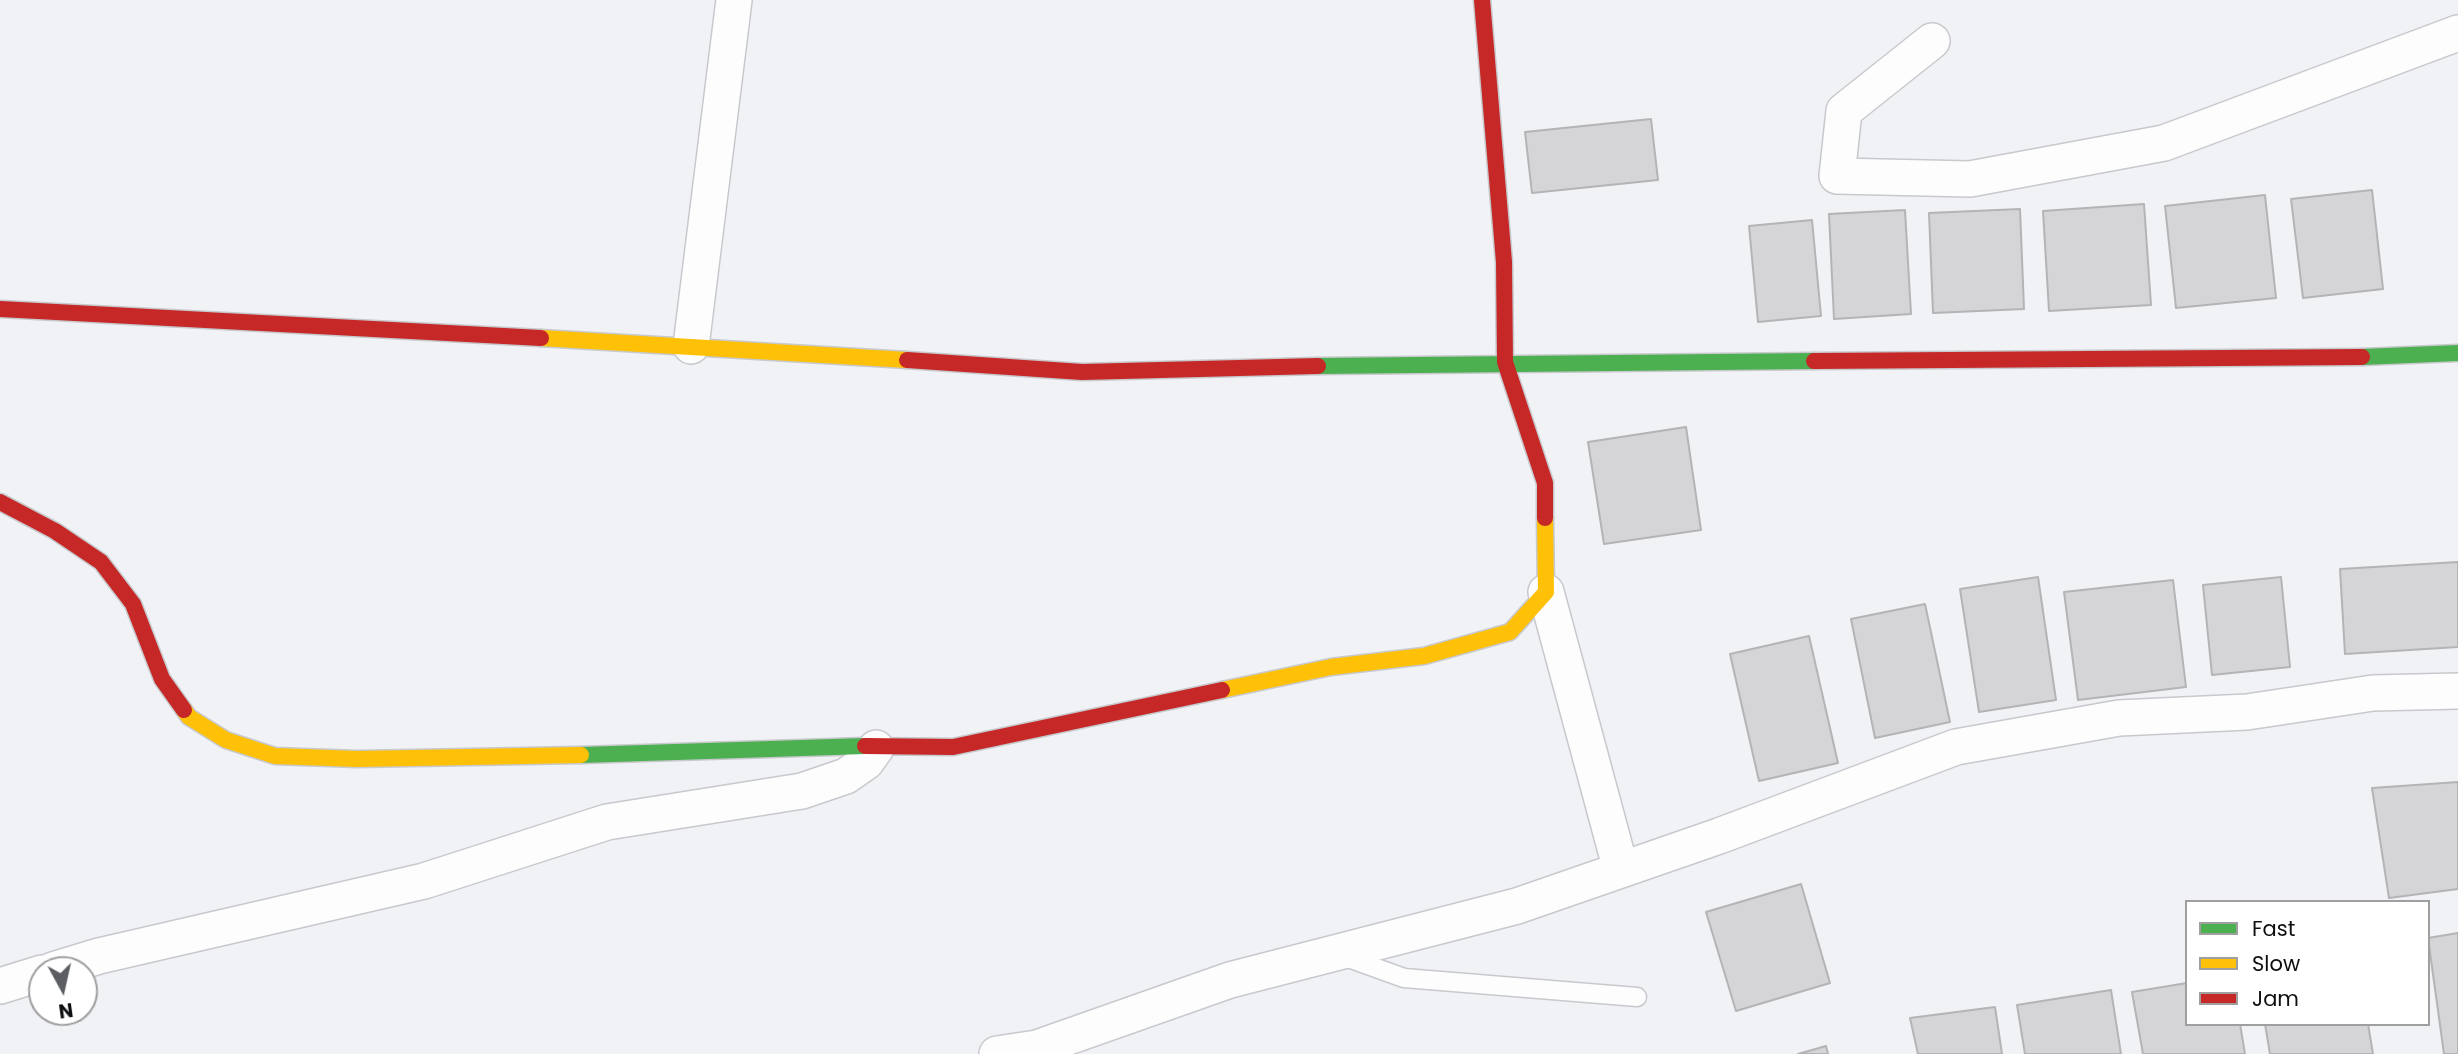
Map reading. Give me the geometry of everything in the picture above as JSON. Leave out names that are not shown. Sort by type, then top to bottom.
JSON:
[{"type":"street","points":[[691,346],[734,0]]},
{"type":"street","points":[[1482,0],[1504,262],[1506,362],[1545,483],[1546,592],[1621,870]]},
{"type":"street","points":[[1932,41],[1844,111],[1837,176],[1970,179],[2164,143],[2458,33]]},
{"type":"street","points":[[0,309],[691,346],[1082,372],[1506,362],[2296,359],[2458,353]]},
{"type":"street","points":[[0,502],[55,531],[101,562],[133,604],[147,647],[163,679],[189,716],[226,740],[275,757],[592,755],[812,746],[953,747],[1331,667],[1424,656],[1510,632],[1546,592]]},
{"type":"street","points":[[997,1054],[1037,1048],[1230,980],[1517,906],[1956,747],[2119,718],[2247,712],[2373,693],[2458,691]]},
{"type":"street","points":[[98,956],[424,881],[607,822],[802,791],[846,776],[866,762],[876,748]]},
{"type":"street","points":[[0,986],[28,978]]},
{"type":"lane","points":[[1334,953],[1404,978],[1637,997]]},
{"type":"building","points":[[1651,119],[1658,180],[1532,193],[1525,132]]},
{"type":"building","points":[[2372,190],[2383,289],[2303,298],[2291,199]]},
{"type":"building","points":[[2265,195],[2276,298],[2176,308],[2165,206]]},
{"type":"building","points":[[2144,204],[2151,305],[2049,311],[2043,211]]},
{"type":"building","points":[[2020,209],[2024,309],[1933,313],[1929,213]]},
{"type":"building","points":[[1905,210],[1911,314],[1834,319],[1829,214]]},
{"type":"building","points":[[1812,220],[1821,316],[1758,322],[1749,226]]},
{"type":"building","points":[[1686,427],[1701,530],[1604,544],[1588,442]]},
{"type":"building","points":[[2458,562],[2458,647],[2345,654],[2340,569]]},
{"type":"building","points":[[2038,577],[2056,700],[1979,712],[1960,589]]},
{"type":"building","points":[[2281,577],[2290,667],[2212,675],[2203,585]]},
{"type":"building","points":[[2173,580],[2186,687],[2078,700],[2064,592]]},
{"type":"building","points":[[1925,604],[1950,722],[1875,738],[1851,619]]},
{"type":"building","points":[[1809,636],[1838,763],[1759,781],[1730,654]]},
{"type":"building","points":[[2458,782],[2458,889],[2389,898],[2372,788]]},
{"type":"building","points":[[1801,884],[1830,983],[1736,1011],[1706,912]]},
{"type":"building","points":[[2458,933],[2458,1054],[2444,1054],[2430,938]]},
{"type":"building","points":[[2185,983],[2185,1026],[2240,1026],[2245,1054],[2143,1054],[2132,992]]},
{"type":"building","points":[[2111,990],[2121,1054],[2025,1054],[2017,1005]]},
{"type":"building","points":[[1995,1007],[2002,1054],[1918,1054],[1910,1018]]},
{"type":"building","points":[[2265,1026],[2368,1026],[2373,1054],[2270,1054]]},
{"type":"building","points":[[1826,1046],[1828,1054],[1798,1054]]},
{"type":"traffic: fast","points":[[2362,357],[2458,353]]},
{"type":"traffic: fast","points":[[1318,366],[1814,361]]},
{"type":"traffic: fast","points":[[581,755],[865,746]]},
{"type":"traffic: slow","points":[[541,338],[907,360]]},
{"type":"traffic: slow","points":[[1222,690],[1331,667],[1424,656],[1510,632],[1546,592],[1545,518]]},
{"type":"traffic: slow","points":[[184,710],[189,717],[226,740],[275,756],[357,759],[581,755]]},
{"type":"traffic: jam","points":[[1482,0],[1504,262],[1505,362],[1545,483],[1545,518]]},
{"type":"traffic: jam","points":[[0,309],[541,338]]},
{"type":"traffic: jam","points":[[1814,361],[2362,357]]},
{"type":"traffic: jam","points":[[907,360],[1082,372],[1318,366]]},
{"type":"traffic: jam","points":[[0,502],[55,531],[101,562],[133,604],[162,679],[184,710]]},
{"type":"traffic: jam","points":[[865,746],[953,747],[1222,690]]}]
